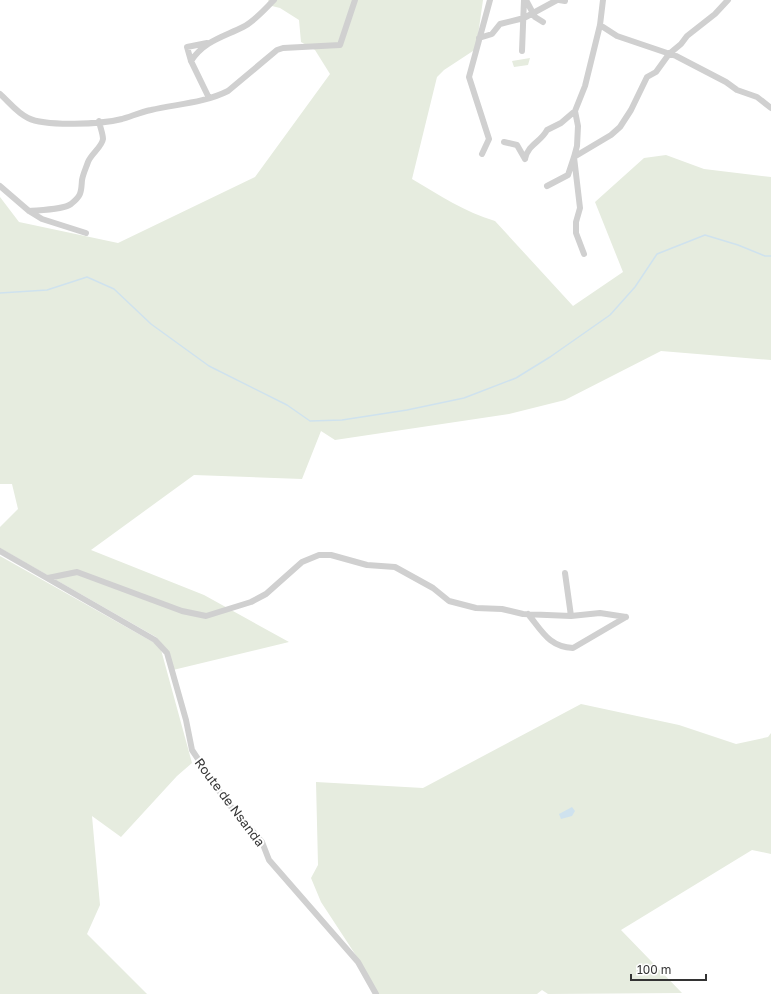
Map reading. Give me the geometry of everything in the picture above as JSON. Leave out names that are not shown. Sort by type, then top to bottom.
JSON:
[{"type":"street","points":[[208,98],[191,61],[187,47],[208,42],[249,23],[274,0]]},
{"type":"street","points":[[0,94],[27,118],[38,122],[68,124],[121,119],[151,110],[208,98],[228,90],[277,50],[283,48],[340,45],[355,0]]},
{"type":"street","points":[[482,154],[489,139],[469,77],[490,0]]},
{"type":"street","points":[[525,0],[535,16],[542,22]]},
{"type":"street","points":[[522,51],[525,0]]},
{"type":"street","points":[[479,38],[492,34],[500,24],[524,18],[532,12],[560,0]]},
{"type":"street","points":[[504,142],[517,145],[525,159],[530,146],[543,138],[547,130],[561,123],[575,112],[585,86],[600,25],[603,0]]},
{"type":"street","points":[[574,157],[611,135],[620,126],[631,110],[647,77],[656,72],[669,54],[681,44],[687,36],[715,14],[728,0]]},
{"type":"street","points":[[600,25],[617,36],[669,54],[726,82],[736,90],[757,97],[771,108]]},
{"type":"street","points":[[191,61],[199,50],[208,42]]},
{"type":"street","points":[[547,186],[568,175],[577,146],[578,126],[575,112]]},
{"type":"street","points":[[29,211],[46,210],[69,205],[80,195],[82,190],[82,179],[89,160],[103,139],[99,121]]},
{"type":"street","points":[[574,157],[580,208],[576,233],[584,254]]},
{"type":"street","points":[[0,186],[29,211],[42,219],[86,233]]},
{"type":"street","name":"Route de Nsanda","points":[[0,551],[156,640],[167,653],[186,720],[192,750],[226,801],[262,842],[270,860],[358,962],[376,994]]},
{"type":"street","points":[[48,578],[77,572],[182,611],[206,616],[251,602],[266,594],[302,562],[319,555],[331,555],[367,565],[395,567],[433,588],[449,601],[476,608],[502,609],[528,614],[571,616],[600,613],[626,617],[573,648],[564,648],[553,644],[528,614]]},
{"type":"street","points":[[565,573],[571,616]]},
{"type":"shaded area","points":[[268,0],[483,0],[476,49],[444,70],[437,77],[412,179],[463,208],[495,221],[573,306],[623,272],[595,202],[644,158],[666,155],[704,169],[771,177],[771,360],[661,351],[565,400],[509,414],[335,440],[321,431],[302,479],[194,475],[91,550],[204,595],[289,642],[173,670],[169,652],[156,637],[0,548],[0,527],[18,509],[12,484],[0,484],[0,197],[19,222],[118,243],[255,177],[330,74],[315,50],[301,42],[299,20],[280,8],[272,6]]},
{"type":"shaded area","points":[[530,58],[528,65],[514,67],[512,61]]},
{"type":"shaded area","points":[[0,556],[160,646],[192,763],[177,776],[121,837],[92,816],[100,905],[87,934],[147,994],[0,994]]},
{"type":"shaded area","points":[[581,704],[679,725],[736,744],[768,737],[771,733],[771,854],[752,850],[621,930],[682,993],[548,994],[542,990],[537,994],[378,994],[357,957],[321,902],[311,878],[318,865],[316,782],[423,788]]},
{"type":"water","points":[[572,807],[575,811],[572,816],[561,819],[559,814]]},
{"type":"waterway","points":[[0,293],[47,290],[87,277],[114,289],[151,324],[209,366],[287,405],[310,421],[342,420],[407,410],[464,398],[516,378],[550,357],[610,315],[635,287],[657,254],[705,235],[738,245],[765,256],[771,256]]}]
